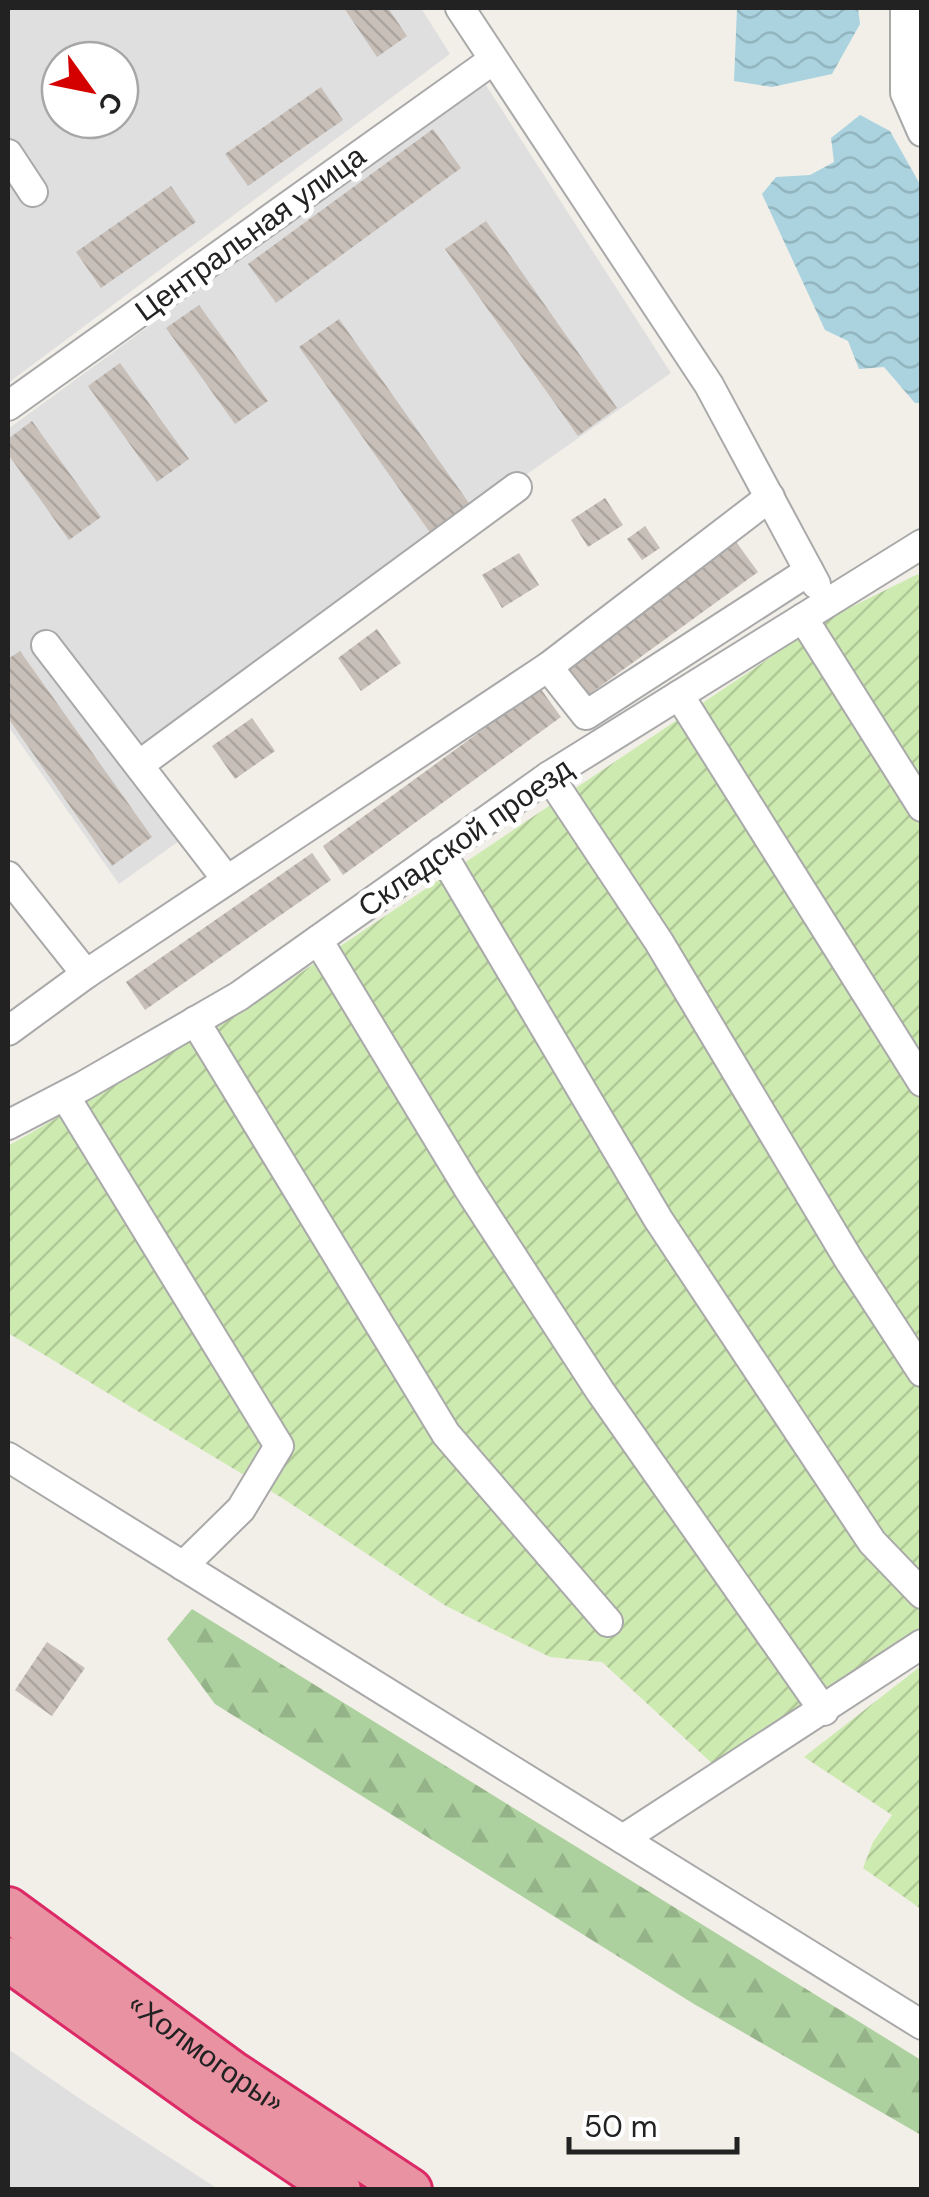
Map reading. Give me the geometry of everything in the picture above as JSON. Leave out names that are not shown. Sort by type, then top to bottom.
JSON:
[{"type":"highway","name":"«Холмогоры»","points":[[8,1909],[231,2072],[410,2190]]},
{"type":"highway","name":"«Холмогоры»","points":[[8,1960],[339,2190]]},
{"type":"street","points":[[460,8],[709,385],[810,571],[815,610],[922,806]]},
{"type":"street","points":[[905,8],[913,91],[922,132]]},
{"type":"street","name":"Центральная улица","points":[[8,406],[493,60]]},
{"type":"street","points":[[8,154],[32,192]]},
{"type":"street","points":[[139,765],[518,487]]},
{"type":"street","points":[[8,1031],[86,974],[548,666],[770,497]]},
{"type":"street","name":"Складской проезд","points":[[8,1126],[238,996],[550,776],[922,544]]},
{"type":"street","points":[[548,666],[586,715],[810,571]]},
{"type":"street","points":[[46,645],[227,880]]},
{"type":"street","points":[[679,695],[922,1082]]},
{"type":"street","points":[[550,776],[659,942],[922,1372]]},
{"type":"street","points":[[441,852],[690,1268],[872,1542],[922,1594]]},
{"type":"street","points":[[8,876],[86,974]]},
{"type":"street","points":[[318,940],[468,1188],[600,1391],[824,1711]]},
{"type":"street","points":[[195,1021],[446,1434],[608,1622]]},
{"type":"street","points":[[65,1096],[278,1446],[241,1509],[182,1566]]},
{"type":"street","points":[[8,1457],[922,2025]]},
{"type":"street","points":[[623,1839],[922,1644]]},
{"type":"shaded area","points":[[8,8],[421,8],[450,54],[8,383]]},
{"type":"shaded area","points":[[484,82],[671,373],[124,757],[179,841],[119,884],[8,726],[8,429]]},
{"type":"shaded area","points":[[8,2049],[83,2101],[218,2189],[8,2189]]},
{"type":"green space","points":[[918,574],[922,581],[921,1628],[717,1768],[602,1662],[550,1657],[446,1606],[279,1496],[8,1333],[8,1146],[254,1004],[829,618]]},
{"type":"green space","points":[[192,1609],[921,2060],[921,2135],[694,2004],[215,1704],[167,1639]]},
{"type":"green space","points":[[921,1666],[921,1909],[863,1868],[873,1842],[892,1815],[804,1757]]},
{"type":"water","points":[[737,8],[858,8],[860,24],[832,74],[772,87],[734,81]]},
{"type":"water","points":[[860,115],[890,131],[921,186],[921,403],[915,403],[884,367],[859,369],[848,341],[825,330],[762,194],[776,177],[810,175],[834,162],[831,138]]},
{"type":"building","points":[[344,8],[388,8],[407,36],[377,57]]},
{"type":"building","points":[[321,87],[343,120],[248,186],[225,154]]},
{"type":"building","points":[[433,129],[461,168],[276,303],[248,264]]},
{"type":"building","points":[[171,186],[196,222],[101,288],[76,252]]},
{"type":"building","points":[[486,221],[617,408],[578,436],[445,249]]},
{"type":"building","points":[[199,305],[268,401],[235,424],[166,328]]},
{"type":"building","points":[[339,319],[471,506],[431,534],[299,347]]},
{"type":"building","points":[[120,363],[189,459],[157,482],[88,386]]},
{"type":"building","points":[[32,421],[101,517],[69,540],[8,454],[8,439]]},
{"type":"building","points":[[605,498],[623,525],[588,547],[571,520]]},
{"type":"building","points":[[645,526],[660,548],[642,560],[627,539]]},
{"type":"building","points":[[734,539],[758,572],[584,698],[561,665]]},
{"type":"building","points":[[519,553],[539,585],[502,608],[482,575]]},
{"type":"building","points":[[377,629],[401,663],[361,691],[338,658]]},
{"type":"building","points":[[20,651],[152,837],[112,866],[8,718],[8,659]]},
{"type":"building","points":[[540,688],[561,717],[343,875],[323,846]]},
{"type":"building","points":[[252,718],[275,751],[235,779],[212,746]]},
{"type":"building","points":[[312,853],[331,880],[145,1010],[126,982]]},
{"type":"building","points":[[47,1642],[85,1668],[52,1716],[15,1690]]}]
